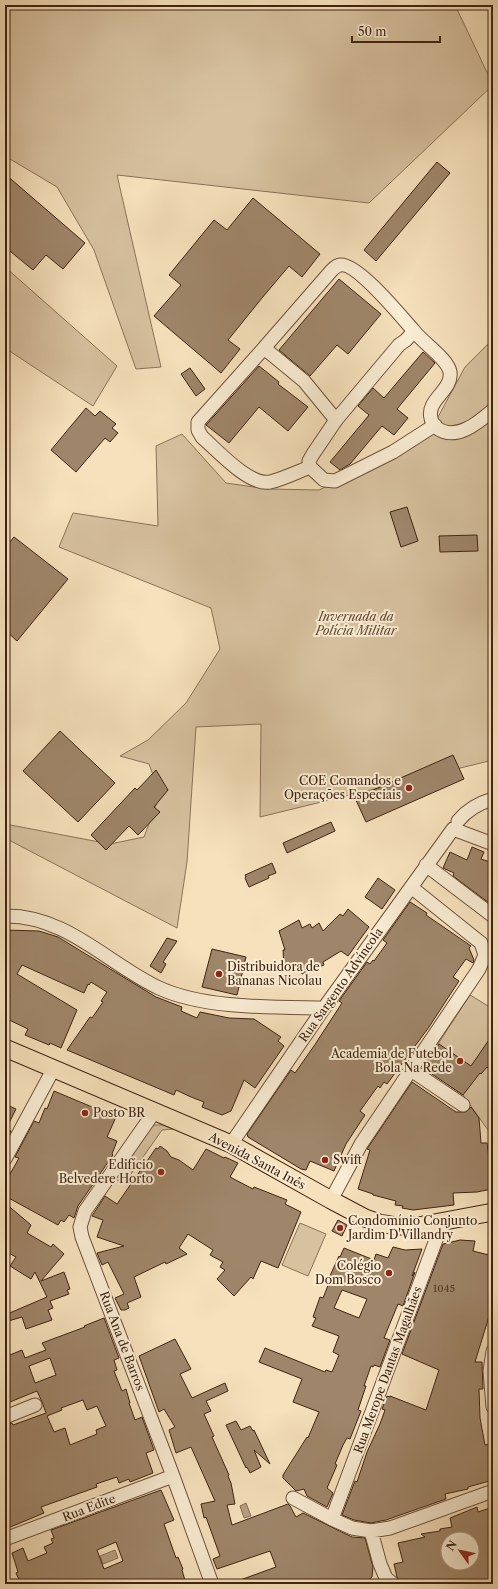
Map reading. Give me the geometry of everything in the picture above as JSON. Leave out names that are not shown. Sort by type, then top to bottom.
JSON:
[{"type":"main road","name":"Avenida Santa Inês","points":[[5,1048],[230,1144],[330,1200],[378,1223],[397,1226],[418,1226],[493,1212]]},
{"type":"street","points":[[310,467],[268,482],[256,480],[245,474],[202,437],[198,430],[198,422],[332,270],[340,265],[346,266],[370,282],[414,331],[420,340],[441,358],[450,371],[450,379],[432,408],[430,418],[434,426],[443,432],[454,434],[464,430],[493,410]]},
{"type":"street","points":[[414,331],[399,345],[336,420],[313,454],[309,462],[310,467],[324,480],[335,481],[393,452],[434,426]]},
{"type":"street","points":[[264,348],[304,380],[336,420]]},
{"type":"street","name":"Rua Sargento Advíncola","points":[[230,1144],[324,1008],[464,814],[472,808],[493,799]]},
{"type":"street","points":[[456,825],[493,844]]},
{"type":"street","points":[[426,865],[493,916]]},
{"type":"street","points":[[330,1200],[361,1144],[479,969],[485,955],[481,943],[411,887]]},
{"type":"street","points":[[5,916],[14,916],[40,921],[64,930],[136,976],[160,988],[188,998],[228,1004],[324,1008]]},
{"type":"street","points":[[5,1159],[54,1068]]},
{"type":"street","points":[[411,1070],[463,1105]]},
{"type":"street","name":"Rua Ana de Barros","points":[[155,1111],[85,1211],[80,1227],[82,1237],[174,1476],[212,1584]]},
{"type":"street","name":"Rua Merope Dantas Magalhães","points":[[332,1519],[443,1221]]},
{"type":"street","points":[[493,1351],[490,1371],[493,1407]]},
{"type":"street","points":[[5,1417],[35,1405]]},
{"type":"street","name":"Rua Edite","points":[[5,1540],[174,1476]]},
{"type":"street","points":[[293,1498],[332,1519],[360,1530],[371,1531],[390,1528],[493,1491]]},
{"type":"street","points":[[371,1531],[386,1582]]},
{"type":"green space","points":[[5,5],[455,5],[493,85],[369,203],[117,175],[161,367],[136,369],[94,250],[57,187],[5,156]]},
{"type":"green space","points":[[5,267],[117,366],[93,406],[5,348]]},
{"type":"green space","name":"Invernada da Polícia Militar","points":[[493,339],[493,760],[260,817],[261,724],[196,727],[187,862],[177,928],[5,838],[5,824],[110,844],[144,837],[160,794],[149,764],[120,756],[148,740],[186,703],[220,649],[211,608],[59,547],[73,513],[158,526],[156,446],[182,434],[226,483],[268,489],[319,490],[392,455],[431,430],[465,367]]},
{"type":"green space","name":"Academia de Futebol Bola Na Rede","points":[[470,995],[493,1009],[493,1137],[463,1095],[423,1067]]},
{"type":"green space","points":[[155,1125],[163,1125],[173,1129],[162,1130],[124,1184],[115,1179],[151,1127]]},
{"type":"green space","points":[[300,1223],[326,1234],[308,1276],[282,1265]]},
{"type":"shaded area","points":[[246,1503],[251,1516],[244,1518],[240,1506]]},
{"type":"shaded area","points":[[115,1550],[118,1558],[103,1564],[100,1556]]},
{"type":"building","points":[[437,162],[450,173],[376,261],[364,250]]},
{"type":"building","points":[[5,174],[85,243],[63,269],[46,255],[33,270],[5,247]]},
{"type":"building","points":[[253,198],[320,254],[302,277],[289,266],[262,298],[228,340],[240,349],[221,373],[154,316],[181,285],[169,275],[214,220],[227,230]]},
{"type":"building","points":[[339,279],[381,314],[348,354],[337,345],[310,376],[279,350]]},
{"type":"building","points":[[423,352],[435,363],[397,409],[408,418],[394,435],[382,426],[350,464],[340,470],[330,462],[369,415],[358,406],[373,388],[384,398]]},
{"type":"building","points":[[259,366],[279,382],[278,384],[308,407],[288,431],[259,407],[229,443],[206,425]]},
{"type":"building","points":[[190,368],[205,389],[196,396],[181,374]]},
{"type":"building","points":[[86,408],[95,416],[100,411],[116,424],[112,428],[118,433],[110,442],[105,438],[76,472],[51,450]]},
{"type":"building","points":[[407,507],[418,541],[401,547],[390,512]]},
{"type":"building","points":[[477,535],[478,551],[440,552],[439,536]]},
{"type":"building","points":[[14,537],[68,579],[17,641],[5,630],[5,548]]},
{"type":"building","points":[[60,731],[115,783],[78,822],[23,771]]},
{"type":"building","name":"COE Comandos e Operações Especiais","points":[[453,755],[464,779],[366,822],[355,798]]},
{"type":"building","points":[[156,770],[168,790],[154,807],[160,812],[138,835],[129,826],[106,850],[91,835],[135,788],[137,790]]},
{"type":"building","points":[[331,822],[335,831],[287,853],[283,843]]},
{"type":"building","points":[[472,847],[484,852],[481,859],[493,863],[493,906],[453,876],[454,873],[443,868],[450,852],[467,860]]},
{"type":"building","points":[[272,863],[276,873],[268,876],[269,878],[249,887],[245,875]]},
{"type":"building","points":[[378,878],[395,890],[382,909],[365,897]]},
{"type":"building","points":[[410,902],[471,946],[469,948],[474,960],[473,963],[466,959],[453,977],[459,981],[429,1027],[387,1084],[384,1082],[380,1088],[378,1086],[360,1111],[365,1115],[346,1144],[334,1171],[310,1161],[306,1170],[301,1169],[248,1137],[247,1134],[291,1070],[295,1073],[314,1046],[342,1003],[339,1001],[367,962],[370,964],[373,960],[374,961],[387,943],[383,940]]},
{"type":"building","points":[[348,909],[369,927],[348,956],[341,951],[323,962],[324,965],[302,974],[301,969],[284,969],[283,950],[285,950],[279,931],[299,920],[302,928],[310,924],[312,928],[319,923],[323,931],[340,914],[343,916]]},
{"type":"building","points":[[5,930],[39,931],[58,937],[156,997],[182,1007],[181,1011],[197,1018],[200,1012],[229,1018],[254,1019],[281,1037],[278,1041],[284,1046],[255,1088],[244,1080],[231,1111],[222,1115],[202,1107],[204,1102],[176,1090],[174,1095],[67,1050],[90,1017],[92,1018],[103,1002],[101,1001],[107,992],[91,982],[89,985],[88,984],[84,993],[22,965],[17,974],[77,1010],[61,1048],[50,1043],[49,1045],[25,1035],[28,1029],[5,1018],[5,1008],[10,996],[5,994]]},
{"type":"building","points":[[167,938],[177,941],[163,962],[166,964],[161,973],[150,966]]},
{"type":"building","name":"Distribuidora de Bananas Nicolau","points":[[212,949],[246,957],[237,995],[202,987]]},
{"type":"building","points":[[493,1034],[493,1071],[487,1067],[481,1074],[480,1073],[463,1095],[423,1068],[439,1044],[471,1066]]},
{"type":"building","points":[[412,1082],[456,1112],[466,1112],[471,1107],[479,1118],[481,1143],[487,1143],[492,1189],[477,1192],[453,1193],[454,1205],[413,1210],[395,1205],[396,1201],[373,1195],[358,1189],[370,1150],[367,1149]]},
{"type":"building","points":[[54,1091],[116,1117],[107,1137],[117,1141],[112,1154],[113,1155],[78,1206],[74,1218],[69,1215],[64,1222],[61,1220],[58,1225],[5,1196],[5,1183],[19,1158],[15,1157],[34,1121],[39,1123],[45,1108],[47,1109]]},
{"type":"building","points":[[5,1104],[16,1109],[6,1129],[11,1131],[5,1142]]},
{"type":"building","points":[[160,1146],[167,1151],[171,1157],[179,1160],[193,1170],[206,1149],[238,1163],[230,1177],[253,1189],[254,1187],[287,1200],[285,1204],[301,1212],[278,1268],[261,1261],[253,1279],[251,1277],[234,1296],[217,1279],[225,1270],[220,1267],[223,1262],[210,1255],[213,1250],[188,1234],[179,1248],[187,1254],[166,1264],[165,1262],[134,1277],[141,1297],[127,1303],[129,1308],[121,1310],[115,1298],[124,1294],[108,1262],[102,1265],[97,1253],[124,1246],[97,1237],[103,1220],[92,1216],[105,1196],[117,1204],[156,1148],[158,1149]]},
{"type":"building","points":[[5,1203],[31,1225],[27,1233],[51,1247],[53,1244],[64,1254],[41,1281],[64,1272],[70,1289],[67,1290],[69,1294],[50,1301],[53,1308],[48,1310],[52,1320],[26,1329],[22,1317],[5,1322],[5,1315],[47,1297],[35,1272],[31,1279],[10,1266],[16,1257],[5,1251]]},
{"type":"building","name":"Condomínio Conjunto Jardim D'Villandry","points":[[338,1220],[347,1225],[342,1236],[332,1231]]},
{"type":"building","points":[[460,1240],[475,1241],[473,1251],[493,1256],[493,1310],[491,1310],[475,1362],[482,1362],[483,1389],[479,1389],[480,1418],[485,1445],[489,1444],[493,1460],[493,1480],[468,1487],[468,1489],[445,1494],[446,1499],[386,1520],[371,1523],[354,1520],[342,1515],[355,1481],[357,1482],[367,1452],[380,1424],[385,1410],[382,1409],[387,1396],[426,1410],[439,1370],[402,1354],[443,1244]]},
{"type":"building","points":[[393,1247],[405,1250],[422,1249],[403,1306],[398,1304],[384,1338],[390,1340],[380,1367],[374,1365],[373,1367],[371,1366],[358,1410],[361,1411],[350,1439],[347,1438],[343,1445],[335,1464],[337,1465],[327,1488],[333,1493],[327,1507],[307,1496],[304,1489],[296,1491],[283,1478],[283,1475],[307,1437],[308,1438],[319,1412],[293,1402],[302,1379],[259,1362],[265,1348],[325,1372],[326,1370],[332,1372],[339,1355],[333,1352],[339,1336],[312,1326],[316,1318],[313,1317],[320,1297],[323,1298],[331,1278],[329,1278],[339,1256],[340,1257],[344,1248],[374,1260],[376,1254],[388,1258]],"holes":[[[342,1290],[367,1299],[359,1318],[334,1308]]]},
{"type":"building","points":[[104,1318],[119,1358],[114,1360],[117,1370],[114,1371],[122,1391],[126,1389],[135,1420],[142,1417],[154,1450],[146,1453],[153,1473],[130,1482],[129,1479],[119,1483],[117,1477],[96,1484],[97,1487],[41,1507],[44,1513],[8,1528],[5,1520],[5,1426],[12,1423],[13,1425],[46,1413],[37,1391],[5,1404],[5,1357],[22,1350],[25,1358],[46,1350],[42,1343],[85,1327],[84,1326]],"holes":[[[50,1358],[56,1375],[35,1383],[29,1366]],[[83,1400],[87,1410],[97,1406],[106,1426],[96,1430],[97,1434],[70,1445],[65,1428],[54,1432],[47,1416],[62,1410],[61,1408]]]},
{"type":"building","points":[[175,1339],[191,1369],[180,1374],[192,1398],[225,1383],[228,1391],[206,1401],[211,1411],[204,1414],[214,1436],[212,1437],[229,1475],[235,1504],[227,1505],[232,1525],[288,1504],[296,1517],[303,1513],[352,1537],[365,1538],[373,1567],[372,1577],[364,1584],[232,1584],[276,1567],[270,1551],[217,1569],[213,1559],[220,1556],[206,1517],[204,1518],[201,1504],[215,1501],[191,1447],[176,1453],[169,1430],[175,1427],[164,1409],[159,1412],[139,1356]]},
{"type":"building","points":[[236,1421],[241,1430],[250,1426],[253,1431],[254,1430],[270,1464],[254,1450],[261,1467],[250,1473],[247,1467],[246,1468],[226,1425]]},
{"type":"building","points":[[161,1490],[174,1520],[164,1524],[176,1558],[178,1557],[183,1569],[186,1584],[21,1584],[16,1573],[18,1572],[12,1553],[23,1548],[28,1561],[47,1553],[44,1547],[53,1543],[51,1539],[54,1538],[51,1530]],"holes":[[[116,1542],[123,1561],[104,1569],[97,1550]]]},
{"type":"building","points":[[477,1507],[478,1512],[493,1507],[493,1573],[489,1577],[493,1584],[401,1584],[397,1577],[394,1564],[403,1562],[398,1543],[425,1537],[421,1534],[440,1531],[440,1529],[452,1527],[450,1518]]},
{"type":"place","name":"COE Comandos e Operações Especiais","points":[[409,788]]},
{"type":"place","name":"Distribuidora de Bananas Nicolau","points":[[219,974]]},
{"type":"place","name":"Academia de Futebol Bola Na Rede","points":[[460,1061]]},
{"type":"place","name":"Posto BR","points":[[85,1113]]},
{"type":"place","name":"Swift","points":[[325,1160]]},
{"type":"place","name":"Edifício Belvedere Horto","points":[[161,1172]]},
{"type":"place","name":"Condomínio Conjunto Jardim D'Villandry","points":[[340,1228]]},
{"type":"place","name":"Colégio Dom Bosco","points":[[389,1273]]}]
